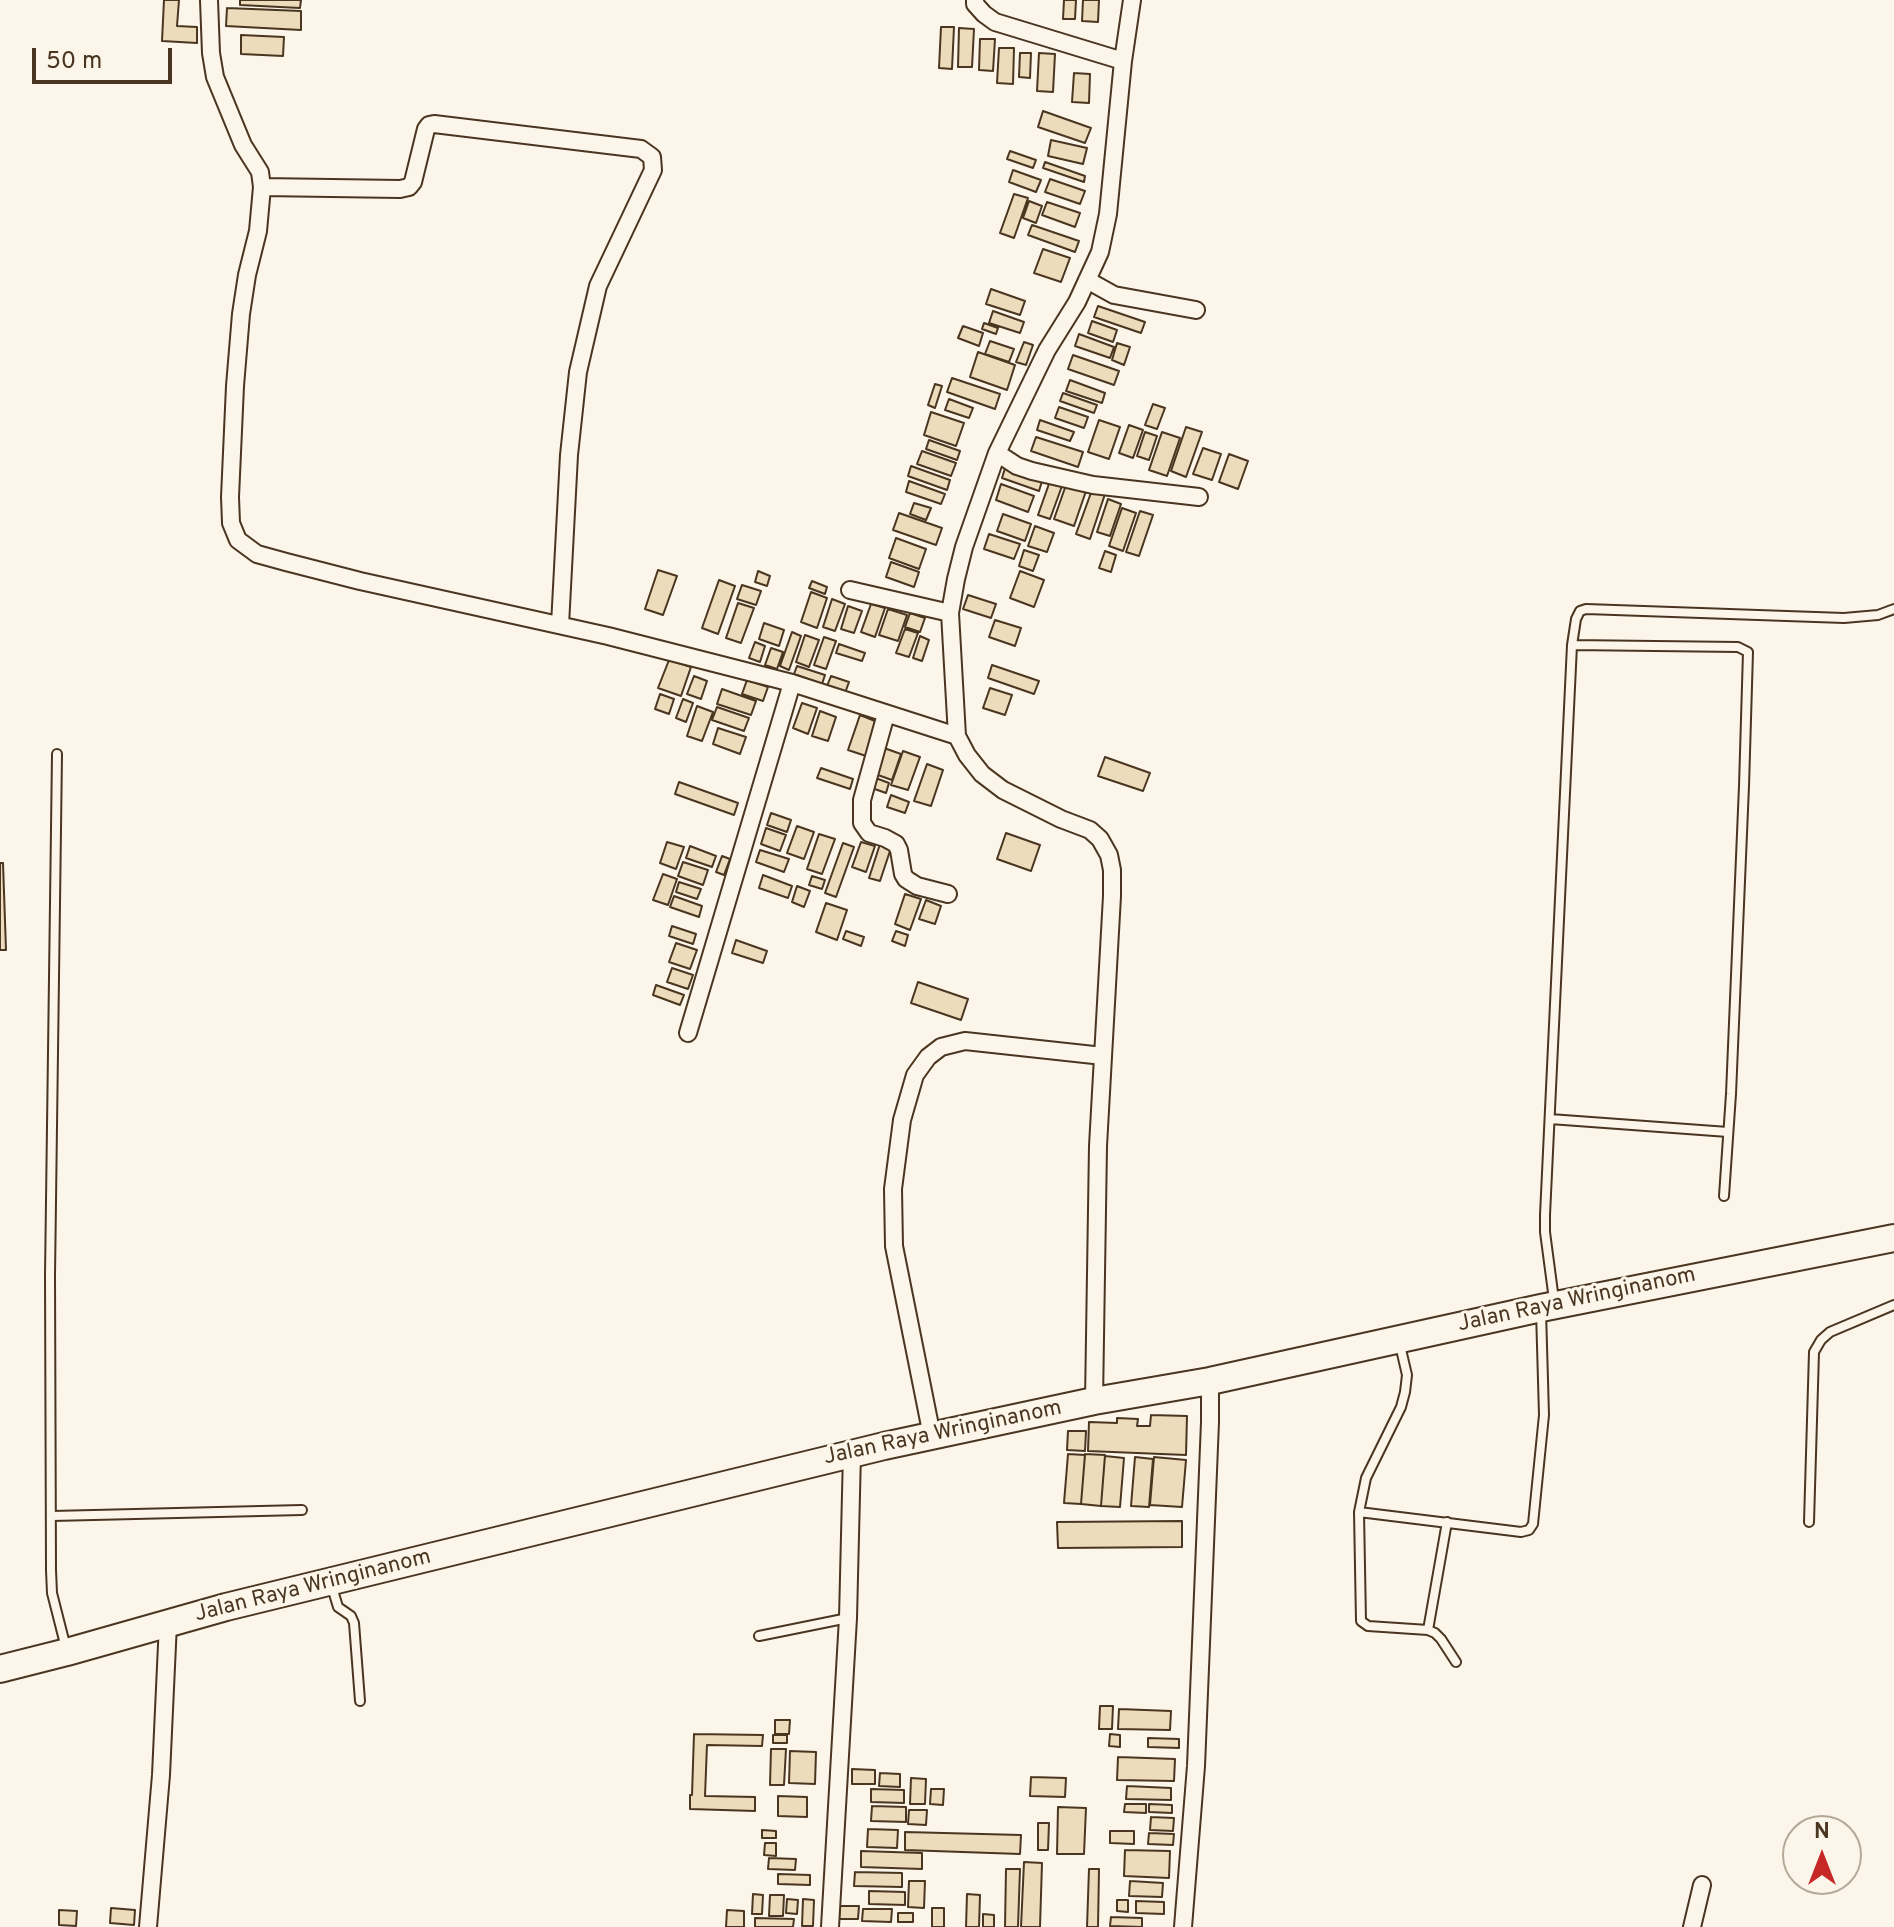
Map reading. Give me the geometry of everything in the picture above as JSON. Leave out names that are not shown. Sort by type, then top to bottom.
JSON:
[{"type":"main road","name":"Jalan Raya Wringinanom","points":[[0,1669],[66,1646],[852,1453],[1094,1401],[1210,1381],[1548,1306],[1894,1238]]},
{"type":"street","points":[[209,0],[215,77],[243,145],[260,172],[262,187],[258,231],[241,314],[235,386],[230,497],[231,523],[238,540],[257,554],[286,562],[608,636],[792,683],[957,736]]},
{"type":"street","points":[[975,0],[984,14],[995,22],[1123,61]]},
{"type":"street","points":[[1094,1401],[1098,1146],[1112,870],[1109,855],[1100,839],[1090,830],[1003,790],[982,774],[967,755],[957,736],[950,613],[964,547],[997,453],[1047,350],[1077,302],[1100,252],[1108,214],[1132,0]]},
{"type":"street","points":[[262,187],[409,187],[413,182],[426,129],[434,124],[641,149],[652,157],[653,170],[598,286],[578,372],[569,455],[560,625]]},
{"type":"street","points":[[1087,280],[1114,295],[1196,310]]},
{"type":"street","points":[[997,453],[1017,466],[1093,485],[1199,497]]},
{"type":"street","points":[[850,590],[950,613]]},
{"type":"street","points":[[688,1033],[792,683]]},
{"type":"street","points":[[886,714],[862,800],[862,823],[869,833],[896,844],[906,879],[917,886],[948,894]]},
{"type":"street","points":[[932,1436],[894,1246],[893,1189],[898,1148],[902,1120],[915,1075],[928,1057],[941,1047],[965,1041],[1103,1056]]},
{"type":"street","points":[[1183,1927],[1196,1766],[1210,1381]]},
{"type":"street","points":[[830,1927],[848,1618],[852,1453]]},
{"type":"street","points":[[148,1927],[161,1775],[168,1623]]},
{"type":"street","points":[[1692,1927],[1702,1885]]},
{"type":"lane","points":[[1359,1512],[1521,1532],[1529,1530],[1533,1524],[1544,1415],[1550,1268],[1545,1232],[1572,645],[1580,611],[1844,618],[1878,615],[1894,609]]},
{"type":"lane","points":[[1572,645],[1738,647],[1748,652],[1724,1196]]},
{"type":"lane","points":[[57,754],[50,1260],[52,1593],[66,1646]]},
{"type":"lane","points":[[1550,1119],[1728,1132]]},
{"type":"lane","points":[[1809,1522],[1814,1352],[1830,1332],[1894,1305]]},
{"type":"lane","points":[[1398,1339],[1407,1375],[1405,1392],[1401,1407],[1366,1478],[1359,1512],[1361,1621],[1368,1626],[1428,1630],[1441,1639],[1456,1662]]},
{"type":"lane","points":[[52,1516],[302,1510]]},
{"type":"lane","points":[[1428,1630],[1447,1522]]},
{"type":"lane","points":[[331,1582],[338,1607],[351,1616],[354,1623],[360,1701]]},
{"type":"lane","points":[[759,1636],[848,1618]]},
{"type":"building","points":[[164,0],[179,0],[177,26],[197,27],[197,43],[162,41]]},
{"type":"building","points":[[240,0],[301,0],[300,8],[240,5]]},
{"type":"building","points":[[1064,0],[1076,0],[1075,19],[1063,19]]},
{"type":"building","points":[[1083,0],[1099,0],[1098,22],[1082,21]]},
{"type":"building","points":[[227,8],[301,11],[301,30],[226,26]]},
{"type":"building","points":[[941,27],[954,27],[952,69],[939,68]]},
{"type":"building","points":[[959,28],[974,29],[972,67],[958,67]]},
{"type":"building","points":[[241,35],[284,37],[283,56],[241,54]]},
{"type":"building","points":[[980,39],[995,39],[993,71],[979,70]]},
{"type":"building","points":[[999,48],[1014,48],[1013,84],[997,83]]},
{"type":"building","points":[[1020,53],[1031,53],[1030,78],[1019,77]]},
{"type":"building","points":[[1039,53],[1055,54],[1053,92],[1037,91]]},
{"type":"building","points":[[1074,73],[1090,74],[1089,103],[1072,102]]},
{"type":"building","points":[[1043,111],[1091,128],[1085,143],[1038,127]]},
{"type":"building","points":[[1051,140],[1087,148],[1083,164],[1048,156]]},
{"type":"building","points":[[1010,151],[1036,160],[1033,168],[1007,159]]},
{"type":"building","points":[[1045,162],[1085,176],[1084,182],[1043,168]]},
{"type":"building","points":[[1013,170],[1041,180],[1036,192],[1009,182]]},
{"type":"building","points":[[1050,179],[1085,191],[1080,204],[1045,192]]},
{"type":"building","points":[[1014,194],[1028,198],[1014,238],[1000,233]]},
{"type":"building","points":[[1029,201],[1042,206],[1036,223],[1023,218]]},
{"type":"building","points":[[1047,202],[1080,213],[1075,227],[1042,215]]},
{"type":"building","points":[[1032,225],[1079,241],[1075,252],[1028,235]]},
{"type":"building","points":[[1043,249],[1070,258],[1061,282],[1034,273]]},
{"type":"building","points":[[991,289],[1025,301],[1020,315],[986,304]]},
{"type":"building","points":[[1098,306],[1145,322],[1141,333],[1094,317]]},
{"type":"building","points":[[993,311],[1024,322],[1020,333],[989,323]]},
{"type":"building","points":[[1092,321],[1117,330],[1113,342],[1088,333]]},
{"type":"building","points":[[984,323],[998,328],[996,334],[982,329]]},
{"type":"building","points":[[963,326],[983,333],[979,346],[958,338]]},
{"type":"building","points":[[1079,334],[1114,347],[1110,358],[1075,346]]},
{"type":"building","points":[[990,341],[1014,349],[1009,362],[985,354]]},
{"type":"building","points":[[1024,342],[1033,345],[1026,365],[1016,362]]},
{"type":"building","points":[[1117,343],[1130,347],[1124,365],[1112,360]]},
{"type":"building","points":[[978,352],[1015,365],[1007,390],[970,377]]},
{"type":"building","points":[[1073,355],[1119,371],[1114,385],[1068,369]]},
{"type":"building","points":[[952,378],[1000,394],[995,409],[947,392]]},
{"type":"building","points":[[1070,380],[1105,393],[1102,403],[1066,391]]},
{"type":"building","points":[[935,384],[942,386],[935,408],[928,405]]},
{"type":"building","points":[[1063,393],[1097,405],[1094,413],[1060,401]]},
{"type":"building","points":[[949,399],[973,408],[969,418],[945,410]]},
{"type":"building","points":[[1153,404],[1165,408],[1157,429],[1145,425]]},
{"type":"building","points":[[1059,407],[1088,417],[1084,428],[1055,418]]},
{"type":"building","points":[[931,412],[964,423],[956,446],[924,435]]},
{"type":"building","points":[[1040,420],[1074,432],[1070,441],[1037,430]]},
{"type":"building","points":[[1099,420],[1120,427],[1109,459],[1088,452]]},
{"type":"building","points":[[1129,425],[1143,430],[1133,458],[1119,453]]},
{"type":"building","points":[[1186,427],[1202,432],[1186,477],[1171,471]]},
{"type":"building","points":[[1145,432],[1157,436],[1149,460],[1137,456]]},
{"type":"building","points":[[1162,432],[1180,438],[1167,476],[1149,470]]},
{"type":"building","points":[[1036,437],[1083,452],[1078,467],[1031,451]]},
{"type":"building","points":[[929,440],[960,451],[957,460],[926,449]]},
{"type":"building","points":[[1203,448],[1221,454],[1212,480],[1193,474]]},
{"type":"building","points":[[922,451],[956,463],[951,476],[917,464]]},
{"type":"building","points":[[1229,454],[1248,461],[1238,489],[1219,482]]},
{"type":"building","points":[[1006,465],[1043,478],[1039,491],[1002,478]]},
{"type":"building","points":[[911,466],[950,480],[947,490],[908,476]]},
{"type":"building","points":[[909,481],[945,494],[941,504],[906,492]]},
{"type":"building","points":[[1050,481],[1062,486],[1050,519],[1038,515]]},
{"type":"building","points":[[1001,484],[1034,496],[1028,512],[996,500]]},
{"type":"building","points":[[1066,485],[1086,491],[1074,526],[1054,519]]},
{"type":"building","points":[[1092,490],[1105,494],[1090,539],[1076,534]]},
{"type":"building","points":[[1108,499],[1121,504],[1110,536],[1097,532]]},
{"type":"building","points":[[914,503],[931,508],[926,520],[910,514]]},
{"type":"building","points":[[1122,508],[1136,513],[1123,551],[1109,546]]},
{"type":"building","points":[[1140,511],[1153,515],[1139,556],[1126,552]]},
{"type":"building","points":[[899,513],[942,528],[936,545],[893,530]]},
{"type":"building","points":[[1003,514],[1031,524],[1025,541],[997,531]]},
{"type":"building","points":[[1035,526],[1054,533],[1047,552],[1028,546]]},
{"type":"building","points":[[989,534],[1020,544],[1014,559],[984,549]]},
{"type":"building","points":[[896,538],[926,549],[919,569],[889,558]]},
{"type":"building","points":[[1024,550],[1039,555],[1033,571],[1019,566]]},
{"type":"building","points":[[1105,551],[1116,555],[1111,572],[1099,568]]},
{"type":"building","points":[[891,562],[919,572],[914,587],[886,577]]},
{"type":"building","points":[[658,570],[677,576],[663,615],[645,609]]},
{"type":"building","points":[[758,571],[770,576],[767,586],[755,582]]},
{"type":"building","points":[[1020,571],[1044,580],[1034,607],[1010,598]]},
{"type":"building","points":[[719,580],[735,586],[718,634],[702,628]]},
{"type":"building","points":[[812,581],[827,587],[825,594],[809,588]]},
{"type":"building","points":[[742,585],[761,591],[756,605],[737,599]]},
{"type":"building","points":[[811,592],[827,598],[817,628],[801,622]]},
{"type":"building","points":[[968,595],[996,604],[991,618],[963,609]]},
{"type":"building","points":[[832,599],[845,604],[835,631],[823,627]]},
{"type":"building","points":[[738,603],[754,608],[741,643],[726,638]]},
{"type":"building","points":[[871,604],[885,608],[875,637],[861,632]]},
{"type":"building","points":[[848,606],[862,611],[854,633],[841,629]]},
{"type":"building","points":[[888,609],[907,615],[898,641],[879,635]]},
{"type":"building","points":[[910,613],[925,618],[920,632],[905,627]]},
{"type":"building","points":[[995,620],[1021,628],[1015,646],[989,637]]},
{"type":"building","points":[[764,623],[784,630],[779,646],[759,639]]},
{"type":"building","points":[[905,629],[918,633],[909,657],[896,653]]},
{"type":"building","points":[[792,632],[801,636],[789,670],[780,666]]},
{"type":"building","points":[[805,635],[819,640],[809,667],[796,662]]},
{"type":"building","points":[[920,636],[929,640],[922,661],[913,658]]},
{"type":"building","points":[[824,637],[836,641],[826,669],[814,665]]},
{"type":"building","points":[[755,642],[765,646],[760,662],[749,658]]},
{"type":"building","points":[[839,644],[865,653],[862,661],[836,653]]},
{"type":"building","points":[[771,648],[783,652],[777,669],[765,665]]},
{"type":"building","points":[[669,660],[691,667],[681,696],[658,688]]},
{"type":"building","points":[[992,665],[1039,681],[1034,694],[988,678]]},
{"type":"building","points":[[797,666],[825,675],[822,684],[794,674]]},
{"type":"building","points":[[694,676],[707,681],[701,699],[687,694]]},
{"type":"building","points":[[831,676],[849,682],[845,693],[827,686]]},
{"type":"building","points":[[747,680],[768,687],[763,701],[742,694]]},
{"type":"building","points":[[990,688],[1012,695],[1005,715],[983,708]]},
{"type":"building","points":[[722,689],[756,701],[751,715],[717,704]]},
{"type":"building","points":[[660,694],[674,699],[669,714],[655,709]]},
{"type":"building","points":[[683,699],[693,703],[686,722],[676,718]]},
{"type":"building","points":[[802,703],[817,708],[808,734],[793,728]]},
{"type":"building","points":[[697,706],[713,712],[702,741],[687,736]]},
{"type":"building","points":[[717,707],[749,718],[744,731],[712,720]]},
{"type":"building","points":[[820,711],[836,717],[828,741],[812,736]]},
{"type":"building","points":[[860,715],[880,723],[869,757],[848,750]]},
{"type":"building","points":[[718,728],[746,737],[740,754],[713,744]]},
{"type":"building","points":[[884,748],[901,754],[892,780],[875,774]]},
{"type":"building","points":[[903,751],[920,757],[908,790],[891,785]]},
{"type":"building","points":[[1105,757],[1150,773],[1143,791],[1098,776]]},
{"type":"building","points":[[927,764],[943,770],[931,806],[914,801]]},
{"type":"building","points":[[821,768],[853,779],[850,789],[817,778]]},
{"type":"building","points":[[873,777],[889,783],[886,793],[869,787]]},
{"type":"building","points":[[679,782],[738,803],[734,815],[675,794]]},
{"type":"building","points":[[891,795],[909,802],[905,813],[887,807]]},
{"type":"building","points":[[771,813],[791,820],[787,832],[767,825]]},
{"type":"building","points":[[797,826],[814,832],[804,859],[787,853]]},
{"type":"building","points":[[766,828],[786,835],[780,851],[761,844]]},
{"type":"building","points":[[1006,833],[1040,845],[1031,871],[997,859]]},
{"type":"building","points":[[819,834],[835,839],[822,874],[807,869]]},
{"type":"building","points":[[881,841],[892,845],[880,881],[869,878]]},
{"type":"building","points":[[667,842],[684,847],[676,869],[660,863]]},
{"type":"building","points":[[861,842],[875,846],[866,872],[852,867]]},
{"type":"building","points":[[843,843],[854,847],[836,897],[825,893]]},
{"type":"building","points":[[690,846],[716,856],[712,867],[686,858]]},
{"type":"building","points":[[760,850],[789,859],[784,872],[756,862]]},
{"type":"building","points":[[722,856],[730,859],[724,875],[716,872]]},
{"type":"building","points":[[683,862],[708,870],[703,885],[678,876]]},
{"type":"building","points":[[0,863],[3,863],[6,950],[0,950]]},
{"type":"building","points":[[663,874],[677,879],[668,905],[653,900]]},
{"type":"building","points":[[763,875],[792,886],[788,898],[759,888]]},
{"type":"building","points":[[812,876],[825,880],[822,889],[809,885]]},
{"type":"building","points":[[679,882],[701,889],[697,899],[676,892]]},
{"type":"building","points":[[797,886],[810,891],[804,907],[792,902]]},
{"type":"building","points":[[905,894],[921,899],[910,930],[895,924]]},
{"type":"building","points":[[674,896],[702,906],[699,917],[670,907]]},
{"type":"building","points":[[926,900],[941,906],[935,924],[919,919]]},
{"type":"building","points":[[826,903],[847,910],[837,940],[816,932]]},
{"type":"building","points":[[672,926],[696,934],[693,944],[669,936]]},
{"type":"building","points":[[846,931],[864,937],[861,946],[843,939]]},
{"type":"building","points":[[896,931],[908,935],[905,946],[892,941]]},
{"type":"building","points":[[736,940],[767,951],[763,963],[732,953]]},
{"type":"building","points":[[676,943],[697,950],[690,969],[669,962]]},
{"type":"building","points":[[672,968],[693,975],[688,989],[667,982]]},
{"type":"building","points":[[918,982],[968,999],[961,1020],[911,1003]]},
{"type":"building","points":[[656,985],[684,995],[680,1005],[653,995]]},
{"type":"building","points":[[1151,1415],[1187,1416],[1186,1455],[1088,1451],[1089,1422],[1117,1423],[1117,1418],[1138,1419],[1137,1426],[1150,1426]]},
{"type":"building","points":[[1068,1431],[1086,1431],[1085,1451],[1067,1450]]},
{"type":"building","points":[[1068,1454],[1085,1455],[1081,1504],[1064,1503]]},
{"type":"building","points":[[1085,1454],[1105,1455],[1101,1506],[1081,1504]]},
{"type":"building","points":[[1105,1456],[1124,1458],[1120,1507],[1101,1506]]},
{"type":"building","points":[[1135,1457],[1153,1459],[1149,1507],[1131,1506]]},
{"type":"building","points":[[1154,1457],[1186,1460],[1182,1507],[1150,1505]]},
{"type":"building","points":[[1182,1521],[1182,1547],[1058,1548],[1057,1522]]},
{"type":"building","points":[[1100,1706],[1113,1706],[1112,1729],[1099,1729]]},
{"type":"building","points":[[1119,1709],[1171,1711],[1170,1730],[1118,1729]]},
{"type":"building","points":[[775,1720],[790,1720],[789,1734],[775,1734]]},
{"type":"building","points":[[694,1734],[763,1735],[762,1746],[707,1745],[705,1796],[755,1797],[755,1811],[690,1809]]},
{"type":"building","points":[[1110,1734],[1120,1735],[1120,1747],[1109,1746]]},
{"type":"building","points":[[773,1735],[787,1735],[787,1743],[773,1743]]},
{"type":"building","points":[[1148,1738],[1179,1739],[1179,1748],[1148,1747]]},
{"type":"building","points":[[771,1749],[786,1749],[784,1785],[770,1785]]},
{"type":"building","points":[[790,1751],[816,1752],[815,1784],[789,1783]]},
{"type":"building","points":[[1118,1757],[1175,1759],[1174,1781],[1117,1780]]},
{"type":"building","points":[[852,1769],[875,1770],[875,1784],[852,1784]]},
{"type":"building","points":[[880,1773],[900,1774],[900,1787],[879,1786]]},
{"type":"building","points":[[1031,1777],[1066,1778],[1065,1797],[1030,1796]]},
{"type":"building","points":[[911,1778],[926,1779],[925,1804],[910,1804]]},
{"type":"building","points":[[1127,1786],[1171,1788],[1171,1800],[1126,1799]]},
{"type":"building","points":[[871,1789],[904,1790],[904,1803],[871,1802]]},
{"type":"building","points":[[931,1789],[944,1789],[943,1805],[930,1804]]},
{"type":"building","points":[[778,1796],[807,1797],[807,1817],[778,1816]]},
{"type":"building","points":[[1125,1804],[1146,1804],[1146,1813],[1124,1812]]},
{"type":"building","points":[[1149,1804],[1172,1805],[1172,1813],[1149,1812]]},
{"type":"building","points":[[872,1806],[906,1807],[906,1822],[871,1821]]},
{"type":"building","points":[[1058,1807],[1086,1808],[1084,1854],[1057,1854]]},
{"type":"building","points":[[909,1810],[927,1810],[926,1825],[908,1824]]},
{"type":"building","points":[[1151,1817],[1174,1818],[1173,1831],[1150,1830]]},
{"type":"building","points":[[1038,1823],[1049,1823],[1048,1850],[1038,1850]]},
{"type":"building","points":[[868,1829],[898,1830],[897,1848],[867,1847]]},
{"type":"building","points":[[762,1830],[776,1831],[776,1838],[762,1838]]},
{"type":"building","points":[[1110,1831],[1134,1831],[1134,1844],[1110,1843]]},
{"type":"building","points":[[905,1832],[1021,1835],[1020,1854],[905,1850]]},
{"type":"building","points":[[1149,1833],[1174,1834],[1173,1845],[1148,1844]]},
{"type":"building","points":[[765,1843],[776,1843],[776,1856],[764,1855]]},
{"type":"building","points":[[1125,1850],[1170,1851],[1169,1878],[1124,1876]]},
{"type":"building","points":[[861,1851],[922,1853],[922,1869],[861,1867]]},
{"type":"building","points":[[769,1858],[796,1859],[795,1870],[768,1869]]},
{"type":"building","points":[[1024,1862],[1042,1863],[1040,1927],[1021,1927]]},
{"type":"building","points":[[1006,1869],[1020,1869],[1018,1927],[1005,1927]]},
{"type":"building","points":[[1089,1869],[1099,1869],[1098,1927],[1087,1927]]},
{"type":"building","points":[[855,1872],[902,1873],[902,1887],[854,1886]]},
{"type":"building","points":[[778,1874],[810,1875],[810,1885],[778,1884]]},
{"type":"building","points":[[909,1881],[925,1881],[924,1908],[908,1907]]},
{"type":"building","points":[[1130,1881],[1163,1883],[1162,1897],[1129,1896]]},
{"type":"building","points":[[869,1891],[905,1892],[905,1905],[869,1904]]},
{"type":"building","points":[[753,1894],[763,1895],[762,1914],[752,1914]]},
{"type":"building","points":[[967,1894],[980,1895],[979,1927],[966,1927]]},
{"type":"building","points":[[770,1895],[784,1895],[783,1916],[769,1916]]},
{"type":"building","points":[[787,1899],[798,1900],[797,1914],[786,1913]]},
{"type":"building","points":[[803,1899],[814,1900],[813,1926],[802,1926]]},
{"type":"building","points":[[1117,1900],[1128,1900],[1128,1912],[1117,1911]]},
{"type":"building","points":[[1136,1901],[1164,1902],[1164,1914],[1136,1913]]},
{"type":"building","points":[[840,1906],[859,1906],[858,1919],[839,1919]]},
{"type":"building","points":[[111,1908],[135,1910],[134,1925],[110,1923]]},
{"type":"building","points":[[932,1908],[944,1908],[944,1927],[932,1927]]},
{"type":"building","points":[[863,1909],[892,1909],[891,1922],[862,1921]]},
{"type":"building","points":[[59,1910],[77,1911],[76,1926],[59,1925]]},
{"type":"building","points":[[727,1910],[744,1911],[744,1927],[726,1927]]},
{"type":"building","points":[[898,1913],[913,1913],[913,1922],[898,1922]]},
{"type":"building","points":[[983,1914],[994,1915],[994,1927],[983,1927]]},
{"type":"building","points":[[1111,1917],[1142,1918],[1142,1927],[1110,1926]]},
{"type":"building","points":[[755,1918],[794,1919],[793,1927],[755,1927]]}]
